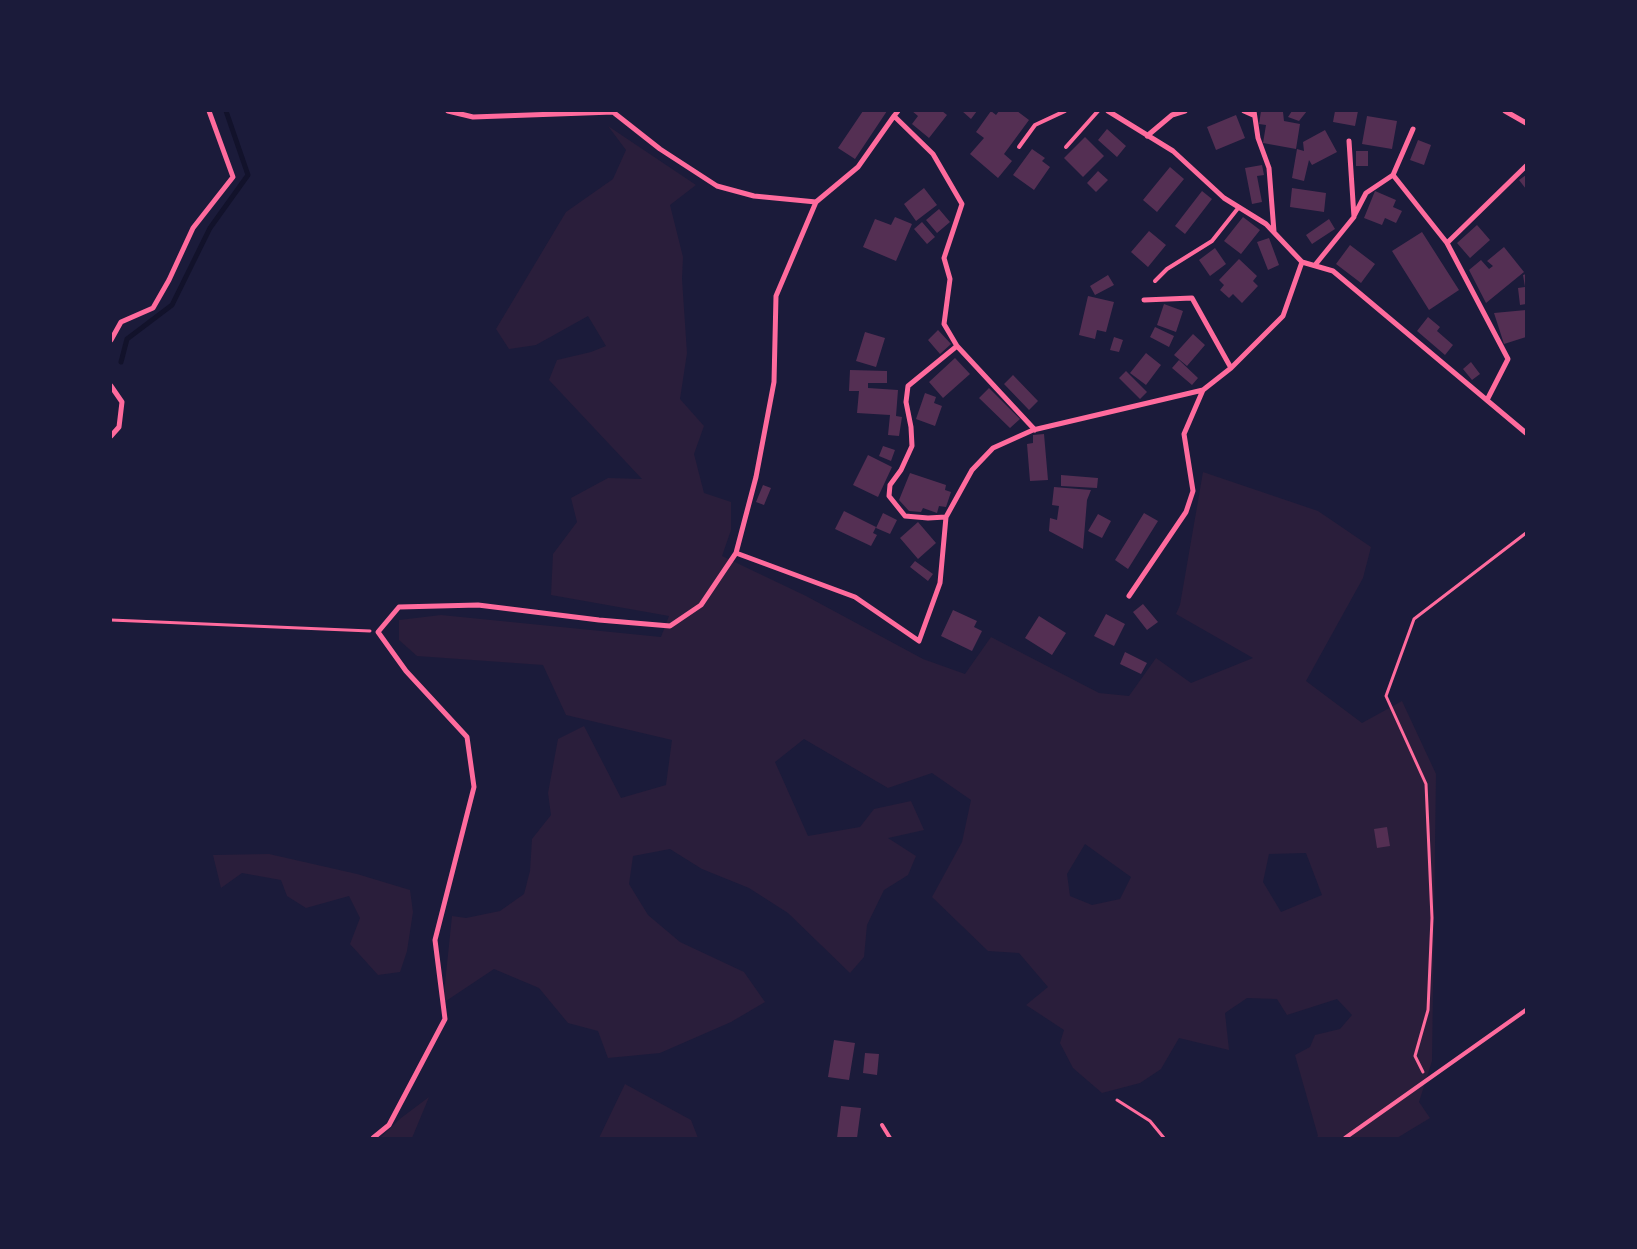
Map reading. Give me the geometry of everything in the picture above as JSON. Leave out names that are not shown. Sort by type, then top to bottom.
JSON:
[{"type":"street","points":[[111,340],[121,322],[153,308],[169,280],[193,228],[233,177],[209,111]]},
{"type":"street","points":[[448,111],[473,117],[613,112],[660,149],[717,186],[754,196],[816,202]]},
{"type":"street","points":[[1108,111],[1173,151],[1224,198],[1266,224],[1302,262],[1333,271],[1526,432]]},
{"type":"street","points":[[1147,136],[1172,115],[1185,111]]},
{"type":"street","points":[[1244,111],[1254,113],[1258,138],[1269,168],[1274,232]]},
{"type":"street","points":[[1505,111],[1526,123]]},
{"type":"street","points":[[373,1138],[389,1125],[445,1019],[435,940],[474,787],[467,737],[406,671],[378,632],[399,607],[478,605],[590,619],[670,626],[701,604],[736,553],[756,477],[774,382],[776,296],[816,202],[858,167],[896,114],[933,154],[962,204],[944,258],[950,279],[944,324],[957,346],[1035,430]]},
{"type":"street","points":[[1315,266],[1354,216],[1366,193],[1393,175],[1412,129]]},
{"type":"street","points":[[1349,141],[1354,216]]},
{"type":"street","points":[[1447,243],[1526,166]]},
{"type":"street","points":[[1393,175],[1447,243],[1508,360],[1487,400]]},
{"type":"street","points":[[736,553],[855,597],[919,641],[940,583],[946,517],[972,470],[993,448],[1035,430],[1204,390],[1231,368],[1283,316],[1302,262]]},
{"type":"street","points":[[1144,300],[1192,298],[1231,368]]},
{"type":"street","points":[[946,517],[905,516],[889,496],[890,485],[901,470],[912,446],[912,427],[906,402],[908,386],[957,346]]},
{"type":"street","points":[[111,386],[122,402],[119,427],[111,436]]},
{"type":"street","points":[[1128,596],[1186,512],[1193,491],[1184,434],[1204,390]]},
{"type":"lane","points":[[1019,147],[1035,125],[1065,111]]},
{"type":"lane","points":[[1066,147],[1098,111]]},
{"type":"lane","points":[[1155,281],[1167,269],[1212,241],[1239,207]]},
{"type":"lane","points":[[1345,1138],[1526,1010]]},
{"type":"lane","points":[[882,1124],[890,1138]]},
{"type":"path","points":[[1427,1080],[1415,1056],[1428,1010],[1432,918],[1426,784],[1386,696],[1414,619],[1526,533]]},
{"type":"path","points":[[111,620],[378,632]]},
{"type":"path","points":[[1117,1100],[1150,1121],[1164,1138]]},
{"type":"shaded area","points":[[608,126],[696,185],[670,205],[683,257],[682,279],[687,353],[680,399],[704,426],[694,454],[704,493],[731,502],[731,530],[722,556],[806,596],[923,659],[965,674],[991,637],[1099,693],[1129,696],[1156,658],[1191,683],[1253,658],[1176,614],[1180,605],[1203,472],[1318,511],[1371,547],[1363,578],[1306,681],[1362,723],[1402,701],[1436,774],[1432,1061],[1419,1102],[1430,1118],[1397,1138],[1316,1138],[1318,1136],[1295,1055],[1310,1047],[1315,1035],[1340,1029],[1352,1015],[1337,999],[1287,1015],[1277,999],[1247,998],[1225,1013],[1229,1050],[1179,1038],[1161,1069],[1140,1083],[1102,1093],[1073,1068],[1060,1043],[1064,1030],[1026,1005],[1048,987],[1019,953],[988,951],[932,897],[962,842],[971,800],[932,773],[888,788],[804,739],[775,762],[808,836],[860,827],[874,809],[911,801],[924,830],[888,838],[916,856],[908,875],[884,890],[867,925],[864,957],[850,973],[788,913],[749,888],[702,869],[670,849],[633,856],[629,884],[648,915],[680,942],[744,972],[765,1002],[731,1022],[660,1053],[608,1058],[598,1031],[568,1023],[539,988],[494,969],[443,1003],[452,916],[466,918],[500,911],[524,894],[530,871],[532,839],[551,815],[548,793],[558,739],[584,726],[621,798],[666,785],[672,740],[566,715],[543,665],[417,656],[399,640],[399,620],[441,615],[661,637],[669,616],[551,595],[553,554],[577,522],[571,498],[608,478],[642,479],[549,380],[557,360],[591,352],[606,346],[588,316],[536,345],[509,349],[496,329],[566,212],[613,179],[626,150]],"holes":[[[1085,844],[1131,877],[1120,899],[1092,905],[1070,896],[1067,874]],[[1306,853],[1322,895],[1281,912],[1263,882],[1269,854]]]},
{"type":"shaded area","points":[[269,854],[357,874],[410,890],[413,912],[407,951],[400,972],[378,975],[350,944],[360,918],[349,896],[306,908],[287,896],[281,880],[242,873],[221,888],[213,855]]},
{"type":"shaded area","points":[[625,1084],[691,1120],[698,1138],[599,1138]]},
{"type":"shaded area","points":[[429,1097],[412,1138],[380,1138],[401,1118]]},
{"type":"building","points":[[863,111],[887,111],[855,159],[838,148]]},
{"type":"building","points":[[912,111],[942,111],[947,115],[929,138],[912,124],[918,116]]},
{"type":"building","points":[[962,111],[977,111],[971,119]]},
{"type":"building","points":[[991,111],[996,115],[999,111],[1017,111],[1029,120],[1004,154],[1012,161],[998,178],[970,154],[984,138],[976,132]]},
{"type":"building","points":[[1261,111],[1283,112],[1284,121],[1300,124],[1296,149],[1263,143],[1266,125],[1259,124]]},
{"type":"building","points":[[1292,111],[1307,111],[1299,121],[1288,117]]},
{"type":"building","points":[[1335,111],[1358,111],[1355,126],[1333,122]]},
{"type":"building","points":[[1236,115],[1245,138],[1216,150],[1207,127]]},
{"type":"building","points":[[1367,116],[1397,121],[1392,149],[1362,144]]},
{"type":"building","points":[[1107,129],[1126,146],[1117,157],[1098,140]]},
{"type":"building","points":[[1325,130],[1337,152],[1312,165],[1309,160],[1304,181],[1292,178],[1297,149],[1304,151],[1303,142]]},
{"type":"building","points":[[1085,137],[1104,156],[1083,177],[1064,158]]},
{"type":"building","points":[[1418,140],[1431,145],[1424,165],[1410,160]]},
{"type":"building","points":[[1032,149],[1045,158],[1042,161],[1050,167],[1034,190],[1013,175]]},
{"type":"building","points":[[1356,151],[1368,151],[1368,166],[1356,166]]},
{"type":"building","points":[[1262,165],[1264,175],[1257,176],[1262,202],[1252,204],[1245,168]]},
{"type":"building","points":[[1170,167],[1184,179],[1157,212],[1143,200]]},
{"type":"building","points":[[1098,171],[1108,180],[1096,192],[1087,183]]},
{"type":"building","points":[[1526,175],[1526,189],[1519,180]]},
{"type":"building","points":[[924,188],[937,205],[916,221],[904,204]]},
{"type":"building","points":[[1292,188],[1326,193],[1324,212],[1290,207]]},
{"type":"building","points":[[1202,191],[1212,199],[1185,234],[1175,226]]},
{"type":"building","points":[[1375,191],[1396,200],[1393,207],[1402,211],[1396,223],[1385,218],[1382,225],[1364,218]]},
{"type":"building","points":[[939,209],[950,222],[937,233],[926,220]]},
{"type":"building","points":[[895,217],[912,224],[896,261],[863,247],[875,219],[891,225]]},
{"type":"building","points":[[1243,217],[1260,230],[1241,254],[1224,241]]},
{"type":"building","points":[[1329,219],[1335,229],[1312,244],[1306,235]]},
{"type":"building","points":[[922,222],[935,237],[927,244],[914,229]]},
{"type":"building","points":[[1477,225],[1490,240],[1470,258],[1457,243]]},
{"type":"building","points":[[1149,231],[1166,245],[1148,267],[1131,252]]},
{"type":"building","points":[[1422,232],[1459,290],[1429,310],[1392,251]]},
{"type":"building","points":[[1269,238],[1279,265],[1268,270],[1257,242]]},
{"type":"building","points":[[1350,245],[1375,264],[1361,283],[1336,264]]},
{"type":"building","points":[[1504,247],[1524,272],[1486,303],[1469,270],[1481,260],[1489,269],[1493,266],[1487,261]]},
{"type":"building","points":[[1215,248],[1226,264],[1210,276],[1199,260]]},
{"type":"building","points":[[1239,259],[1257,276],[1253,281],[1258,286],[1242,303],[1233,294],[1229,298],[1220,290],[1224,285],[1219,280]]},
{"type":"building","points":[[1526,274],[1526,304],[1520,305],[1518,288],[1525,287],[1523,275]]},
{"type":"building","points":[[1108,275],[1114,285],[1095,295],[1090,286]]},
{"type":"building","points":[[1088,296],[1114,302],[1106,332],[1097,330],[1095,339],[1079,335]]},
{"type":"building","points":[[1164,304],[1183,311],[1176,332],[1157,325]]},
{"type":"building","points":[[1526,310],[1526,337],[1504,344],[1494,313]]},
{"type":"building","points":[[1428,317],[1440,327],[1437,331],[1453,345],[1445,355],[1417,331]]},
{"type":"building","points":[[1155,327],[1174,336],[1169,347],[1150,337]]},
{"type":"building","points":[[938,330],[951,344],[940,354],[928,340]]},
{"type":"building","points":[[865,332],[885,338],[876,367],[856,361]]},
{"type":"building","points":[[1193,334],[1205,345],[1187,366],[1174,355]]},
{"type":"building","points":[[1114,337],[1123,340],[1119,352],[1110,350]]},
{"type":"building","points":[[1146,353],[1161,365],[1146,385],[1130,373]]},
{"type":"building","points":[[955,358],[970,374],[943,398],[929,382]]},
{"type":"building","points":[[1179,360],[1198,378],[1192,385],[1172,368]]},
{"type":"building","points":[[1471,362],[1480,374],[1472,380],[1463,369]]},
{"type":"building","points":[[850,370],[887,371],[887,383],[868,383],[868,388],[898,390],[896,416],[902,417],[899,436],[888,435],[890,415],[857,413],[859,391],[849,391]]},
{"type":"building","points":[[1126,371],[1147,392],[1140,399],[1119,378]]},
{"type":"building","points":[[1013,375],[1038,401],[1029,410],[1004,384]]},
{"type":"building","points":[[989,388],[1020,419],[1010,428],[979,398]]},
{"type":"building","points":[[925,393],[936,397],[934,403],[942,406],[935,426],[916,419]]},
{"type":"building","points":[[1044,434],[1048,480],[1030,481],[1027,444],[1033,443],[1033,435]]},
{"type":"building","points":[[883,446],[895,450],[891,461],[879,456]]},
{"type":"building","points":[[868,455],[892,467],[878,497],[853,485]]},
{"type":"building","points":[[910,473],[946,485],[945,490],[951,492],[946,507],[939,506],[937,513],[923,508],[921,512],[909,511],[899,500]]},
{"type":"building","points":[[1061,475],[1098,478],[1097,488],[1061,486]]},
{"type":"building","points":[[763,485],[771,488],[764,505],[756,502]]},
{"type":"building","points":[[1054,487],[1091,490],[1087,500],[1083,549],[1049,531],[1050,518],[1057,520],[1059,506],[1052,505]]},
{"type":"building","points":[[844,511],[876,527],[873,533],[877,535],[871,546],[835,529]]},
{"type":"building","points":[[883,513],[897,520],[890,534],[876,528]]},
{"type":"building","points":[[1144,513],[1158,521],[1128,569],[1115,560]]},
{"type":"building","points":[[1098,514],[1111,521],[1102,538],[1088,531]]},
{"type":"building","points":[[918,522],[936,543],[918,559],[900,538]]},
{"type":"building","points":[[915,561],[933,574],[928,581],[910,567]]},
{"type":"building","points":[[1143,604],[1158,622],[1147,630],[1133,612]]},
{"type":"building","points":[[953,610],[977,621],[974,627],[982,631],[972,651],[941,636]]},
{"type":"building","points":[[1106,614],[1125,624],[1114,646],[1094,636]]},
{"type":"building","points":[[1039,616],[1066,633],[1052,655],[1025,638]]},
{"type":"building","points":[[1125,652],[1147,663],[1141,674],[1120,664]]},
{"type":"building","points":[[1387,827],[1390,846],[1377,848],[1374,829]]},
{"type":"building","points":[[834,1040],[855,1043],[849,1080],[828,1077]]},
{"type":"building","points":[[865,1053],[879,1054],[877,1075],[863,1073]]},
{"type":"building","points":[[841,1106],[861,1108],[857,1138],[837,1138]]},
{"type":"waterway","points":[[121,362],[127,339],[172,305],[210,228],[248,175],[226,111]]}]
